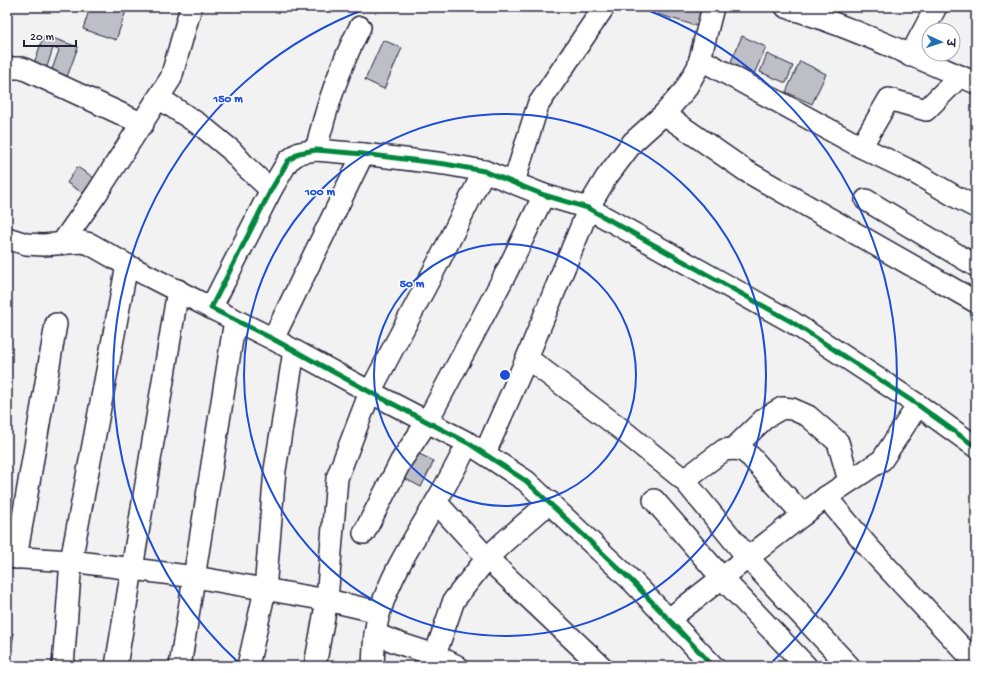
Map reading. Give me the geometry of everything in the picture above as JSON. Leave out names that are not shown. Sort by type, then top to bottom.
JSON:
[{"type":"street","points":[[62,243],[98,193],[171,78],[191,7]]},
{"type":"street","points":[[514,182],[538,105],[604,7]]},
{"type":"street","points":[[373,666],[375,634],[379,612],[405,554],[436,502],[476,448],[526,358],[588,208],[606,178],[633,142],[664,114],[685,90],[698,67],[713,7]]},
{"type":"street","points":[[786,7],[810,15],[968,80]]},
{"type":"street","points":[[910,56],[936,7]]},
{"type":"street","points":[[316,150],[320,131],[346,54],[360,27]]},
{"type":"street","points":[[700,59],[861,147],[915,173],[976,207]]},
{"type":"street","points":[[7,70],[9,68],[22,68],[143,124]]},
{"type":"street","points":[[861,147],[890,99],[926,110],[968,80]]},
{"type":"street","points":[[159,98],[203,126],[231,150],[246,167],[271,190]]},
{"type":"street","points":[[664,114],[746,170],[976,302]]},
{"type":"street","points":[[211,308],[271,190],[288,161],[299,152],[316,150],[363,154],[445,164],[484,171],[544,195],[588,208],[792,322],[918,406],[976,447]]},
{"type":"street","points":[[273,339],[363,154]]},
{"type":"street","points":[[315,666],[327,600],[337,478],[370,392],[440,259],[484,171]]},
{"type":"street","points":[[364,533],[401,461],[427,422],[506,274],[544,195]]},
{"type":"street","points":[[866,200],[976,266]]},
{"type":"street","points":[[7,238],[26,244],[44,245],[82,242],[90,244],[127,265],[273,339],[476,448],[526,481],[550,502],[632,582],[713,666]]},
{"type":"street","points":[[63,666],[71,561],[127,265]]},
{"type":"street","points":[[116,666],[178,290]]},
{"type":"street","points":[[180,666],[235,320]]},
{"type":"street","points":[[56,324],[12,558],[71,561],[195,577],[327,600],[379,612]]},
{"type":"street","points":[[248,666],[264,590],[275,470],[294,351]]},
{"type":"street","points":[[526,358],[621,429],[684,480],[748,558],[849,666]]},
{"type":"street","points":[[668,619],[826,497],[882,460],[918,406]]},
{"type":"street","points":[[733,449],[766,418],[782,408],[792,409],[808,416],[838,442],[849,481]]},
{"type":"street","points":[[684,480],[724,450],[742,450],[751,457],[803,515]]},
{"type":"street","points":[[826,497],[870,549],[976,663]]},
{"type":"street","points":[[654,500],[722,578],[806,666]]},
{"type":"street","points":[[436,502],[487,558],[601,666]]},
{"type":"street","points":[[435,655],[454,600],[487,558],[550,502]]},
{"type":"street","points":[[375,634],[435,655],[456,666]]},
{"type":"building","points":[[90,7],[114,7],[126,11],[116,40],[83,29]]},
{"type":"building","points":[[659,7],[703,7],[697,26],[657,14]]},
{"type":"building","points":[[44,35],[78,47],[67,77],[51,72],[59,50],[53,48],[46,70],[33,66]]},
{"type":"building","points":[[742,36],[766,47],[754,74],[730,64]]},
{"type":"building","points":[[383,40],[402,48],[384,89],[365,80]]},
{"type":"building","points":[[767,54],[793,66],[786,83],[760,72]]},
{"type":"building","points":[[800,61],[826,74],[812,104],[786,92]]},
{"type":"building","points":[[77,167],[101,182],[91,198],[67,183]]},
{"type":"building","points":[[413,451],[434,461],[421,487],[400,476]]},
{"type":"building","points":[[7,633],[14,634],[8,665],[7,665]]},
{"type":"cycle path","points":[[713,666],[633,582],[526,481],[468,443],[273,339],[211,308],[271,190],[288,161],[299,153],[316,150],[445,164],[484,171],[544,195],[588,208],[792,322],[918,405],[976,447]]}]
